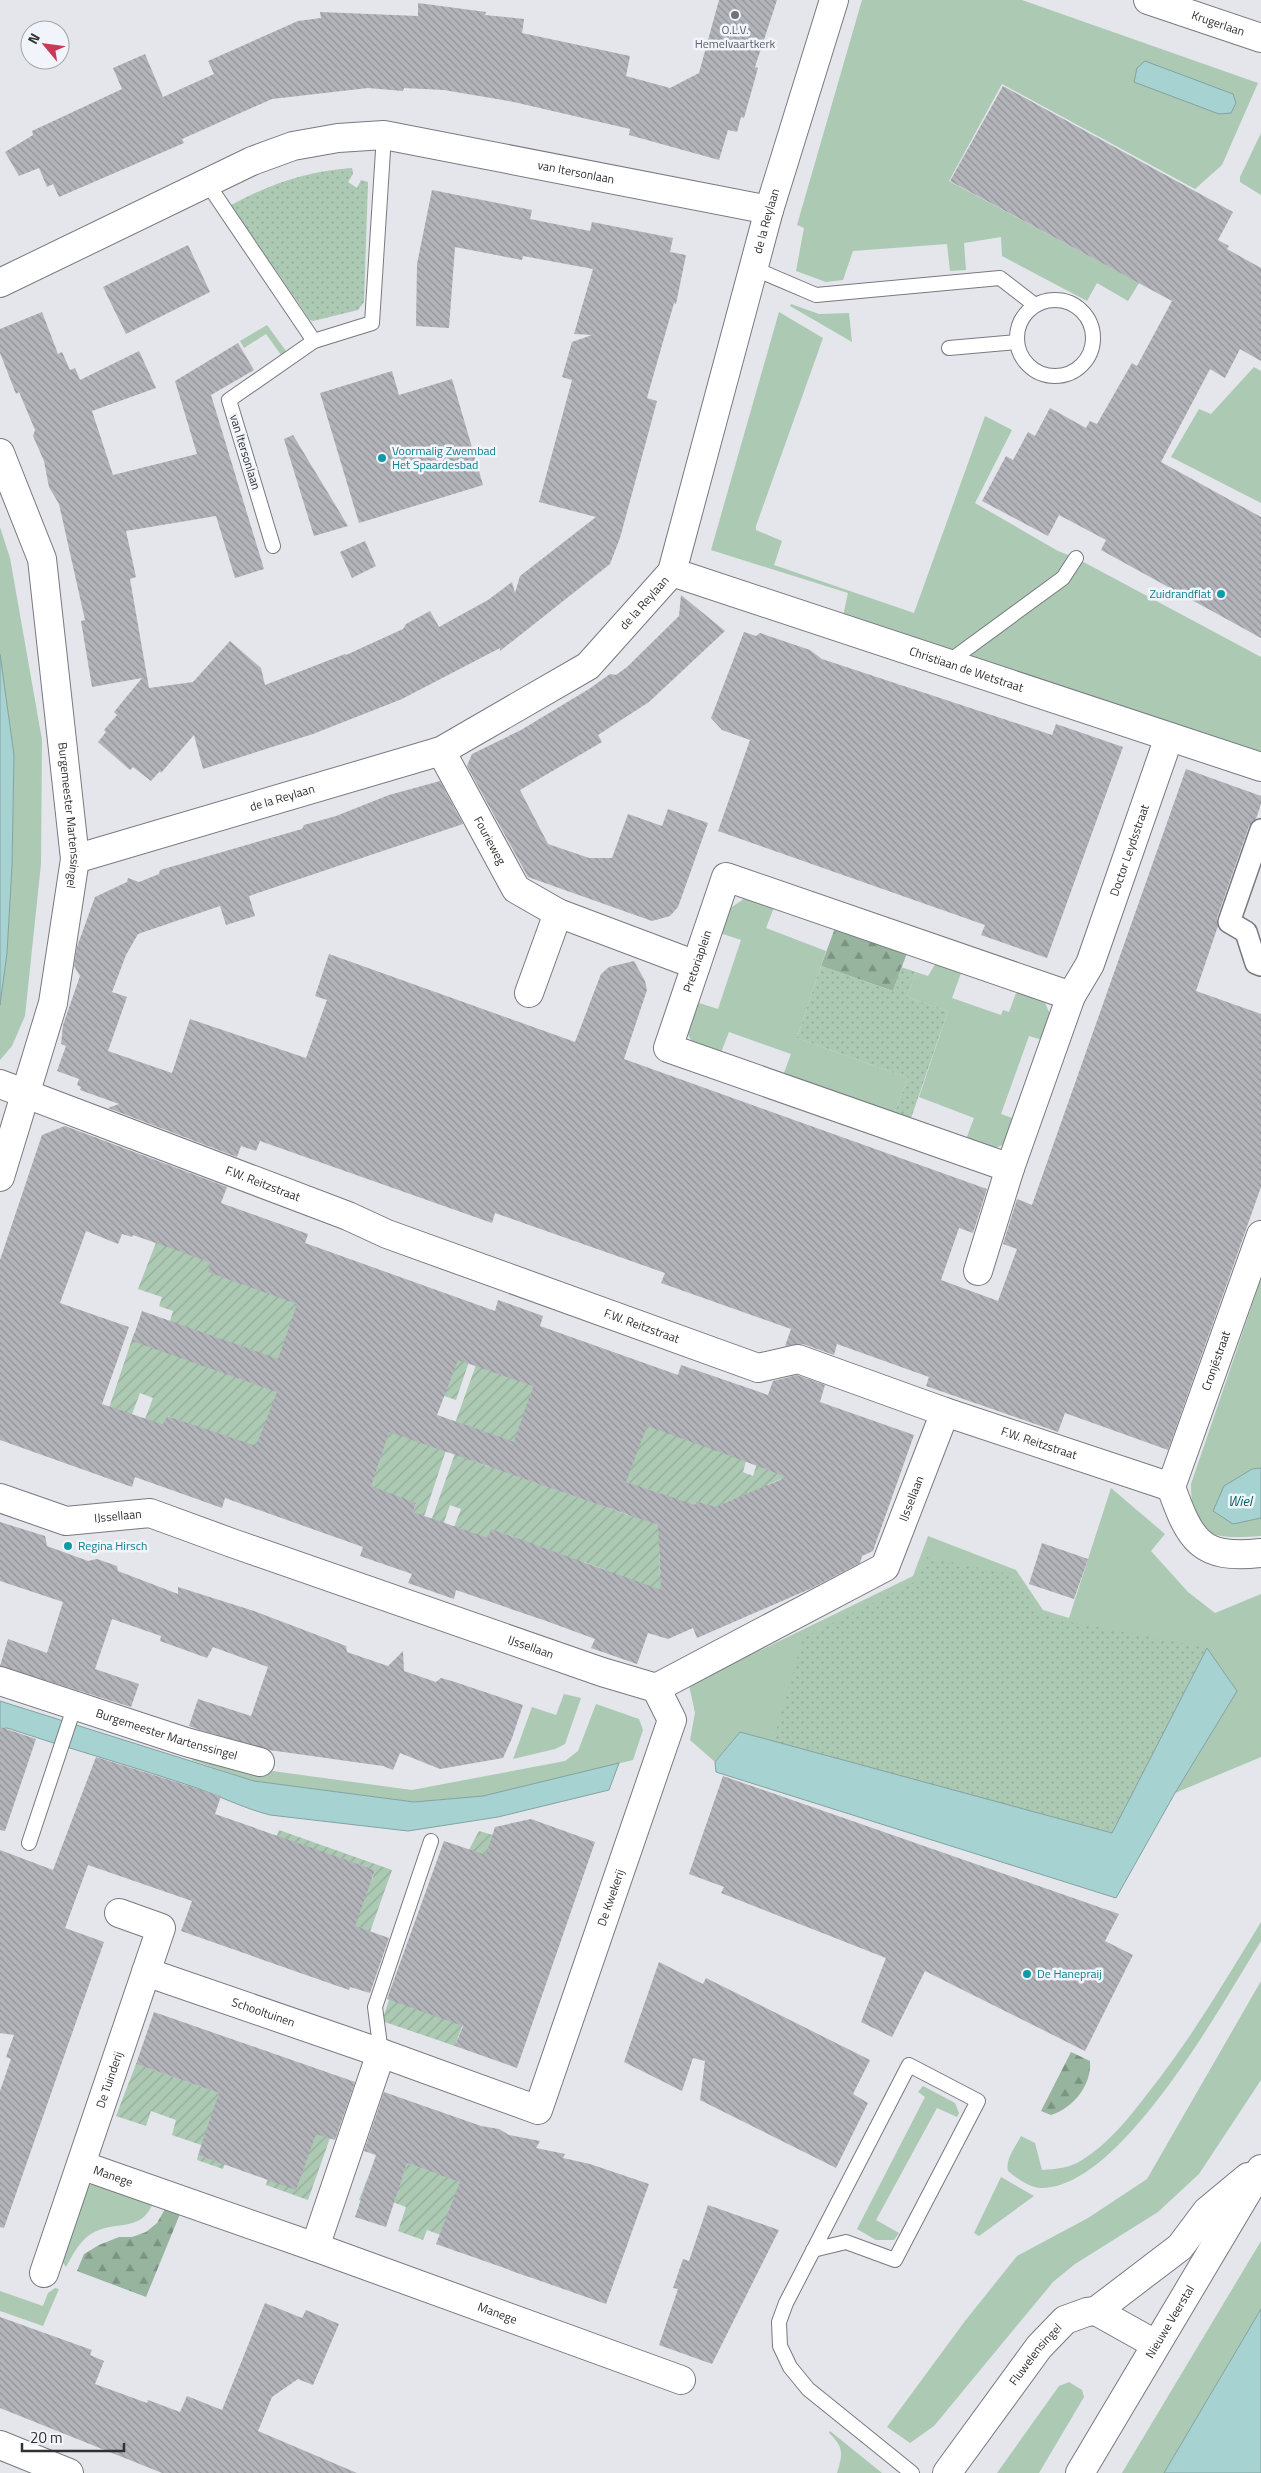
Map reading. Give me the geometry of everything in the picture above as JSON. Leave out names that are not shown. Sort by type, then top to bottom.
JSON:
[{"type":"street","name":"de la Reylaan","points":[[75,859],[440,751],[588,666],[672,572],[769,210],[834,0]]},
{"type":"street","name":"Krugerlaan","points":[[1148,0],[1261,38]]},
{"type":"street","name":"van Itersonlaan","points":[[0,283],[252,161],[293,146],[338,138],[384,135],[769,210]]},
{"type":"street","name":"Burgemeester Martenssingel","points":[[0,453],[42,559],[75,859],[53,1003],[0,1177]]},
{"type":"street","name":"Christiaan de Wetstraat","points":[[672,572],[1261,768]]},
{"type":"street","name":"Doctor Leydsstraat","points":[[1071,996],[1090,964],[1169,736]]},
{"type":"street","name":"Fourieweg","points":[[440,751],[516,889],[558,914],[696,965]]},
{"type":"street","points":[[1261,830],[1229,922],[1246,932],[1256,963],[1261,965]]},
{"type":"street","name":"Pretoriaplein","points":[[1010,1168],[668,1048],[726,877],[1071,996]]},
{"type":"street","points":[[529,993],[558,914]]},
{"type":"street","points":[[978,1271],[1010,1168],[1071,996]]},
{"type":"street","name":"F.W. Reitzstraat","points":[[0,1084],[348,1216],[386,1234],[758,1368],[798,1359],[945,1412],[1171,1487]]},
{"type":"street","name":"Cronjéstraat","points":[[1171,1487],[1261,1235]]},
{"type":"street","name":"IJssellaan","points":[[0,1498],[66,1521],[150,1513],[602,1672],[656,1688],[885,1567],[945,1412]]},
{"type":"street","points":[[1171,1487],[1190,1532],[1206,1548],[1234,1556],[1261,1553]]},
{"type":"street","name":"Burgemeester Martenssingel","points":[[0,1681],[72,1713],[260,1762]]},
{"type":"street","name":"De Kwekerij","points":[[538,2110],[672,1720],[656,1688]]},
{"type":"street","name":"De Tuinderij","points":[[44,2273],[161,1928],[119,1914]]},
{"type":"street","name":"Schooltuinen","points":[[146,1972],[381,2053],[538,2110]]},
{"type":"street","points":[[315,2247],[381,2053]]},
{"type":"street","name":"Manege","points":[[81,2165],[315,2247],[681,2380]]},
{"type":"street","points":[[1155,2344],[1096,2311],[1180,2247],[1207,2211],[1261,2168]]},
{"type":"street","name":"Nieuwe Veerstal","points":[[1080,2473],[1261,2168]]},
{"type":"street","name":"Fluwelensingel","points":[[947,2473],[1039,2348],[1065,2320],[1087,2312],[1096,2311]]},
{"type":"street","points":[[0,2445],[69,2473]]},
{"type":"lane","name":"van Itersonlaan","points":[[273,546],[229,400],[314,341],[372,323],[384,135]]},
{"type":"lane","points":[[207,184],[314,341]]},
{"type":"lane","points":[[754,269],[816,295],[1000,278],[1035,304]]},
{"type":"lane","points":[[1047,300],[1059,300],[1070,303],[1080,309],[1088,319],[1092,330],[1093,343],[1089,354],[1082,364],[1072,372],[1060,376],[1036,371],[1027,364],[1020,354],[1017,342],[1017,331],[1021,321],[1035,304],[1047,300]]},
{"type":"lane","points":[[949,348],[1017,342]]},
{"type":"lane","points":[[946,663],[1062,578],[1076,558]]},
{"type":"lane","points":[[30,1843],[72,1713]]},
{"type":"lane","points":[[381,2053],[375,2006],[431,1841]]},
{"type":"lane","points":[[813,2250],[846,2242],[895,2260],[978,2101],[910,2065],[813,2250],[786,2303],[779,2322],[780,2346],[790,2367],[808,2389],[912,2473]]},
{"type":"shaded area","points":[[862,0],[1022,0],[1258,83],[1222,165],[1195,189],[1002,84],[949,181],[1139,283],[1128,301],[1097,283],[1087,301],[1002,256],[1001,237],[964,243],[966,270],[950,271],[947,244],[853,251],[843,280],[826,282],[796,271],[804,228],[797,225]]},
{"type":"shaded area","points":[[1261,133],[1261,195],[1240,182],[1240,177]]},
{"type":"shaded area","points":[[352,168],[353,174],[348,182],[357,188],[361,180],[368,182],[364,302],[358,310],[313,321],[310,320],[231,205],[260,191],[305,175]]},
{"type":"shaded area","points":[[791,304],[819,314],[849,313],[852,342],[790,306]]},
{"type":"shaded area","points":[[779,312],[823,338],[756,526],[756,530],[782,541],[774,565],[914,613],[985,416],[1012,430],[975,503],[1058,551],[1076,558],[1261,657],[1261,752],[843,616],[848,593],[711,550]]},
{"type":"shaded area","points":[[267,325],[286,351],[281,355],[266,334],[244,348],[240,341]]},
{"type":"shaded area","points":[[1254,367],[1261,371],[1261,503],[1171,457],[1199,409],[1211,414]]},
{"type":"shaded area","points":[[0,527],[10,558],[42,740],[41,864],[25,1016],[12,1046],[0,1060],[0,1005],[7,953],[12,866],[14,755],[0,654]]},
{"type":"shaded area","points":[[748,896],[775,905],[766,928],[826,951],[797,1038],[908,1078],[893,1116],[782,1078],[791,1054],[729,1032],[720,1055],[695,1047],[685,1029],[696,1002],[718,1009],[741,940],[720,933],[729,909]]},
{"type":"shaded area","points":[[936,963],[961,973],[952,998],[1001,1015],[1003,1010],[1009,1012],[1016,993],[1045,1003],[1050,1014],[1042,1040],[1029,1036],[1001,1114],[1015,1119],[1007,1143],[991,1150],[965,1142],[974,1118],[919,1097],[948,1011],[907,997],[916,972],[928,976]]},
{"type":"shaded area","points":[[821,966],[893,991],[901,967],[916,972],[907,997],[948,1011],[910,1121],[893,1116],[908,1078],[797,1038]]},
{"type":"shaded area","points":[[166,1217],[474,1347],[456,1400],[433,1392],[426,1411],[167,1331],[173,1311],[159,1306],[162,1297],[138,1289]]},
{"type":"shaded area","points":[[1261,1279],[1261,1468],[1252,1469],[1233,1524],[1261,1518],[1261,1536],[1231,1537],[1209,1532],[1201,1525],[1195,1516],[1191,1484]]},
{"type":"shaded area","points":[[137,1332],[446,1450],[419,1532],[408,1528],[416,1503],[395,1496],[251,1462],[189,1424],[168,1416],[159,1441],[145,1419],[153,1398],[140,1393],[132,1414],[101,1432],[134,1333]]},
{"type":"shaded area","points":[[485,1340],[539,1370],[530,1395],[651,1409],[746,1461],[743,1472],[753,1476],[760,1454],[802,1441],[785,1488],[781,1479],[767,1485],[771,1494],[733,1499],[701,1519],[706,1504],[696,1501],[692,1515],[675,1499],[647,1489],[627,1493],[630,1483],[524,1446],[454,1426]]},
{"type":"shaded area","points":[[458,1445],[464,1446],[461,1456],[489,1467],[493,1457],[511,1463],[508,1473],[537,1483],[540,1474],[557,1479],[554,1489],[583,1499],[586,1489],[603,1495],[600,1505],[628,1515],[632,1505],[650,1511],[647,1521],[661,1526],[664,1516],[682,1522],[680,1532],[694,1537],[697,1527],[708,1530],[712,1539],[726,1534],[722,1524],[741,1517],[745,1526],[773,1514],[769,1505],[780,1500],[800,1547],[787,1553],[774,1524],[754,1534],[766,1562],[740,1573],[727,1545],[707,1554],[719,1583],[683,1598],[674,1579],[661,1585],[670,1604],[655,1611],[634,1602],[637,1592],[627,1588],[618,1613],[607,1609],[610,1599],[597,1594],[606,1570],[584,1562],[575,1587],[551,1578],[560,1554],[538,1546],[529,1571],[505,1562],[514,1537],[493,1530],[484,1555],[470,1550],[467,1559],[456,1556],[465,1531],[454,1527],[461,1509],[450,1505],[435,1548],[423,1544]],"holes":[[[659,1545],[669,1545],[671,1575],[660,1575]]]},
{"type":"shaded area","points":[[1111,1488],[1165,1534],[1151,1551],[1188,1592],[1215,1613],[1261,1594],[1261,1757],[1175,1793],[1237,1691],[1207,1648],[1112,1833],[740,1732],[715,1762],[690,1740],[695,1713],[689,1685],[913,1576],[928,1536],[1016,1570],[1043,1610],[1069,1618]]},
{"type":"shaded area","points":[[926,1557],[1014,1575],[1040,1614],[1071,1622],[1207,1648],[1112,1833],[773,1741],[803,1638],[918,1580]]},
{"type":"shaded area","points":[[564,1694],[581,1698],[565,1744],[555,1749],[513,1759],[532,1707],[556,1715]]},
{"type":"shaded area","points":[[596,1704],[639,1719],[643,1730],[633,1760],[483,1796],[414,1802],[254,1781],[191,1760],[199,1757],[213,1763],[412,1790],[565,1761],[578,1751]]},
{"type":"shaded area","points":[[279,1830],[392,1870],[370,1932],[313,1911],[268,1861]],"holes":[[[346,1860],[375,1870],[371,1880]]]},
{"type":"shaded area","points":[[479,1831],[493,1835],[499,1921],[455,2046],[382,2021],[389,2000]]},
{"type":"shaded area","points":[[1261,1922],[1261,1941],[1196,2046],[1167,2088],[1136,2126],[1104,2158],[1072,2180],[1041,2188],[1028,2184],[1008,2171],[1009,2157],[1021,2136],[1035,2143],[1042,2170],[1073,2165],[1092,2154],[1110,2138],[1134,2111],[1179,2052]]},
{"type":"shaded area","points":[[1261,1981],[1261,2080],[1199,2174],[1158,2212],[1075,2264],[1053,2282],[934,2426],[910,2443],[887,2427],[965,2321],[1017,2256],[1088,2218],[1147,2179]]},
{"type":"shaded area","points":[[136,2064],[219,2093],[217,2099],[330,2138],[308,2200],[266,2185],[276,2152],[229,2154],[223,2169],[197,2160],[198,2155],[213,2160],[216,2150],[172,2135],[176,2120],[151,2111],[146,2126],[116,2116]]},
{"type":"shaded area","points":[[923,2086],[955,2103],[959,2113],[957,2117],[937,2108],[876,2220],[899,2233],[894,2240],[876,2240],[857,2229],[925,2097],[918,2092]]},
{"type":"shaded area","points":[[407,2163],[435,2173],[462,2176],[458,2188],[627,2246],[614,2276],[532,2267],[529,2277],[509,2270],[512,2260],[454,2251],[457,2241],[427,2230],[423,2240],[398,2231],[406,2207],[390,2201],[387,2209],[359,2200],[372,2167],[402,2178]]},
{"type":"shaded area","points":[[1001,2177],[1034,2196],[979,2236],[974,2233]]},
{"type":"shaded area","points":[[94,2183],[153,2203],[141,2219],[133,2223],[106,2228],[88,2236],[78,2246],[66,2267],[60,2258],[87,2186]]},
{"type":"shaded area","points":[[1261,2241],[1261,2309],[1164,2473],[1122,2473]]},
{"type":"shaded area","points":[[55,2288],[59,2289],[43,2326],[0,2311],[0,2291],[43,2306],[48,2293]]},
{"type":"shaded area","points":[[1069,2382],[1082,2390],[1084,2397],[1039,2473],[997,2473],[1059,2386]]},
{"type":"shaded area","points":[[830,2431],[882,2473],[837,2473],[841,2451],[837,2442],[829,2433]]},
{"type":"green space","points":[[835,928],[907,953],[893,991],[821,966]]},
{"type":"green space","points":[[1071,2052],[1090,2061],[1088,2079],[1084,2087],[1074,2101],[1059,2112],[1051,2115],[1041,2111]]},
{"type":"green space","points":[[165,2209],[180,2214],[146,2297],[77,2271],[84,2254],[99,2245],[119,2237],[132,2237],[146,2232],[157,2223]]},
{"type":"water","points":[[1145,61],[1233,94],[1236,103],[1231,113],[1219,114],[1134,82],[1137,68]]},
{"type":"water","points":[[0,654],[14,755],[12,866],[7,953],[0,1005]]},
{"type":"water","name":"Wiel","points":[[1261,1468],[1261,1518],[1233,1524],[1213,1511],[1224,1486],[1252,1469]]},
{"type":"water","points":[[1207,1648],[1237,1691],[1175,1793],[1116,1898],[716,1772],[715,1762],[740,1732],[1112,1833]]},
{"type":"water","points":[[0,1701],[254,1781],[414,1802],[483,1796],[619,1763],[609,1790],[498,1817],[408,1831],[270,1815],[260,1812],[165,1778],[7,1728],[0,1729]]},
{"type":"water","points":[[1261,2309],[1261,2473],[1164,2473]]},
{"type":"building","points":[[719,0],[777,0],[755,67],[758,68],[744,118],[741,117],[737,132],[728,130],[719,160],[629,135],[630,129],[514,102],[444,90],[404,88],[403,91],[368,88],[272,99],[182,139],[184,143],[59,197],[53,184],[47,187],[39,168],[19,176],[5,152],[33,135],[32,131],[122,89],[113,68],[145,54],[163,97],[214,74],[208,61],[298,21],[321,18],[320,12],[418,16],[418,3],[486,12],[485,15],[524,19],[522,33],[630,56],[626,76],[670,88],[699,73]]},
{"type":"building","points":[[1003,86],[1233,212],[1218,240],[1229,246],[1227,249],[1261,268],[1261,361],[1240,349],[1225,378],[1210,369],[1161,462],[1261,517],[1261,638],[1101,550],[1106,540],[1059,515],[1048,536],[982,501],[1006,456],[1013,460],[1028,432],[1035,436],[1050,408],[1086,428],[1090,421],[1097,424],[1132,363],[1137,366],[1172,301],[950,181]]},
{"type":"building","points":[[432,190],[532,210],[530,219],[590,231],[592,222],[673,238],[670,252],[686,255],[676,304],[674,303],[647,398],[657,401],[620,538],[610,564],[500,651],[500,648],[402,699],[313,734],[203,769],[194,735],[161,773],[160,771],[151,781],[133,767],[130,770],[98,742],[106,732],[104,730],[117,715],[114,712],[142,678],[92,687],[81,621],[85,620],[59,504],[49,487],[44,461],[33,436],[35,430],[19,392],[16,394],[0,353],[0,329],[42,312],[58,354],[62,352],[70,370],[75,368],[80,380],[139,351],[156,388],[92,411],[113,475],[197,454],[175,381],[238,343],[254,370],[211,395],[264,569],[235,578],[216,516],[126,531],[136,577],[130,579],[149,688],[193,682],[230,641],[261,668],[265,685],[346,655],[403,629],[406,624],[430,611],[439,627],[488,600],[512,582],[515,593],[520,576],[596,517],[539,502],[572,380],[562,377],[572,342],[592,335],[574,334],[593,269],[523,256],[522,260],[455,247],[449,328],[416,326],[417,264]]},
{"type":"building","points":[[188,245],[210,292],[126,334],[103,287]]},
{"type":"building","name":"Voormalig Zwembad Het Spaardesbad","points":[[392,371],[399,395],[452,379],[483,485],[359,523],[320,393]]},
{"type":"building","points":[[293,435],[348,526],[314,536],[284,439]]},
{"type":"building","points":[[365,541],[376,566],[352,578],[340,552]]},
{"type":"building","points":[[681,595],[725,631],[649,702],[598,735],[602,742],[520,790],[548,844],[589,858],[612,858],[628,814],[662,826],[668,809],[708,823],[678,907],[670,916],[652,921],[528,877],[467,766],[472,754],[521,730],[589,689],[610,674],[616,675],[627,667],[679,616]]},
{"type":"building","points":[[744,632],[756,636],[760,633],[810,650],[822,659],[1052,735],[1056,724],[1123,747],[1047,958],[981,935],[985,925],[718,831],[750,740],[722,730],[711,718]]},
{"type":"building","points":[[1186,769],[1261,796],[1261,804],[1256,819],[1249,826],[1217,918],[1218,926],[1196,991],[1261,1014],[1261,1187],[1168,1450],[1065,1413],[1058,1432],[926,1386],[929,1377],[837,1344],[834,1355],[803,1344],[785,1346],[791,1329],[661,1283],[665,1273],[495,1213],[492,1223],[260,1141],[256,1151],[241,1146],[237,1157],[108,1108],[119,1104],[80,1090],[81,1087],[77,1085],[79,1079],[57,1071],[66,1046],[61,1044],[63,1025],[80,976],[74,966],[77,947],[95,897],[127,882],[128,878],[139,882],[159,874],[160,870],[302,829],[304,825],[336,816],[389,795],[440,781],[463,824],[249,896],[255,916],[226,925],[220,906],[138,934],[126,955],[112,992],[127,997],[108,1051],[172,1073],[190,1019],[306,1058],[327,1000],[315,996],[329,954],[575,1042],[601,974],[609,967],[634,961],[645,981],[647,990],[624,1059],[987,1189],[973,1233],[959,1228],[941,1280],[998,1301],[1017,1249],[1003,1244],[1017,1199],[1032,1205]]},
{"type":"building","points":[[65,1126],[227,1187],[221,1203],[308,1234],[305,1243],[495,1311],[498,1300],[543,1316],[540,1326],[678,1375],[681,1365],[768,1395],[773,1381],[797,1375],[825,1385],[820,1402],[914,1435],[873,1551],[862,1556],[860,1563],[812,1588],[697,1638],[693,1628],[668,1639],[648,1633],[637,1664],[591,1648],[595,1639],[549,1622],[456,1590],[454,1599],[408,1583],[412,1574],[360,1556],[363,1547],[225,1498],[222,1508],[135,1477],[132,1487],[0,1440],[0,1260],[42,1135]],"holes":[[[86,1231],[118,1244],[122,1234],[132,1237],[133,1235],[211,1263],[208,1272],[297,1304],[278,1359],[142,1311],[132,1341],[277,1392],[256,1446],[167,1416],[164,1425],[102,1404],[129,1327],[60,1303]],[[458,1360],[533,1386],[514,1442],[437,1415]],[[647,1426],[787,1477],[715,1507],[696,1501],[695,1505],[626,1482]],[[389,1432],[658,1525],[661,1590],[491,1529],[488,1538],[413,1512],[416,1503],[371,1486]]]},
{"type":"building","points":[[0,1522],[45,1536],[47,1546],[88,1561],[97,1559],[117,1566],[118,1571],[178,1594],[178,1587],[254,1611],[346,1646],[347,1652],[388,1666],[403,1651],[404,1671],[436,1682],[441,1678],[455,1682],[523,1705],[512,1738],[503,1758],[440,1769],[400,1753],[393,1770],[383,1766],[269,1750],[200,1730],[189,1726],[198,1699],[251,1716],[268,1667],[213,1647],[207,1658],[160,1641],[161,1636],[112,1619],[95,1669],[139,1684],[131,1707],[0,1666],[8,1639],[47,1653],[63,1602],[0,1581]]},
{"type":"building","points":[[1042,1543],[1088,1559],[1074,1599],[1029,1584]]},
{"type":"building","points":[[0,1727],[36,1739],[5,1831],[0,1830]]},
{"type":"building","points":[[96,1757],[221,1796],[215,1814],[375,1870],[355,1926],[389,1938],[370,1993],[350,1987],[349,1990],[181,1931],[192,1901],[88,1865],[65,1928],[104,1942],[4,2228],[0,2227],[0,2091],[11,2059],[6,2057],[14,2035],[0,2033],[0,1850],[53,1870]]},
{"type":"building","name":"De Hanepraij","points":[[723,1776],[1119,1914],[1105,1941],[1133,1955],[1085,2051],[925,1971],[892,2037],[861,2022],[886,1958],[721,1893],[724,1887],[689,1874]]},
{"type":"building","points":[[531,1819],[595,1842],[517,2068],[455,2046],[463,2026],[387,1999],[444,1841],[486,1855],[495,1827]]},
{"type":"building","points":[[659,1962],[703,1984],[706,1978],[870,2060],[853,2094],[868,2103],[836,2168],[700,2100],[705,2061],[693,2058],[682,2091],[624,2062]]},
{"type":"building","points":[[154,2012],[355,2082],[335,2140],[316,2134],[296,2190],[198,2155],[219,2093],[136,2064]]},
{"type":"building","points":[[384,2092],[481,2126],[499,2129],[509,2135],[540,2141],[536,2148],[565,2154],[563,2158],[590,2164],[649,2184],[606,2304],[436,2244],[460,2182],[407,2163],[386,2227],[355,2217],[376,2155],[364,2151]]},
{"type":"building","points":[[708,2205],[779,2230],[712,2364],[659,2345],[678,2289],[673,2288],[683,2259],[689,2261]]},
{"type":"building","points":[[265,2303],[302,2318],[306,2310],[339,2324],[313,2385],[298,2379],[272,2397],[258,2431],[357,2473],[162,2473],[0,2408],[0,2317],[92,2350],[90,2355],[104,2361],[95,2384],[147,2403],[148,2400],[180,2412],[187,2396],[222,2410]]},
{"type":"place","name":"O.L.V. Hemelvaartkerk","points":[[735,15]]},
{"type":"place","name":"Voormalig Zwembad Het Spaardesbad","points":[[382,458]]},
{"type":"place","name":"Zuidrandflat","points":[[1221,594]]},
{"type":"place","name":"Regina Hirsch","points":[[68,1546]]},
{"type":"place","name":"De Hanepraij","points":[[1027,1974]]}]
